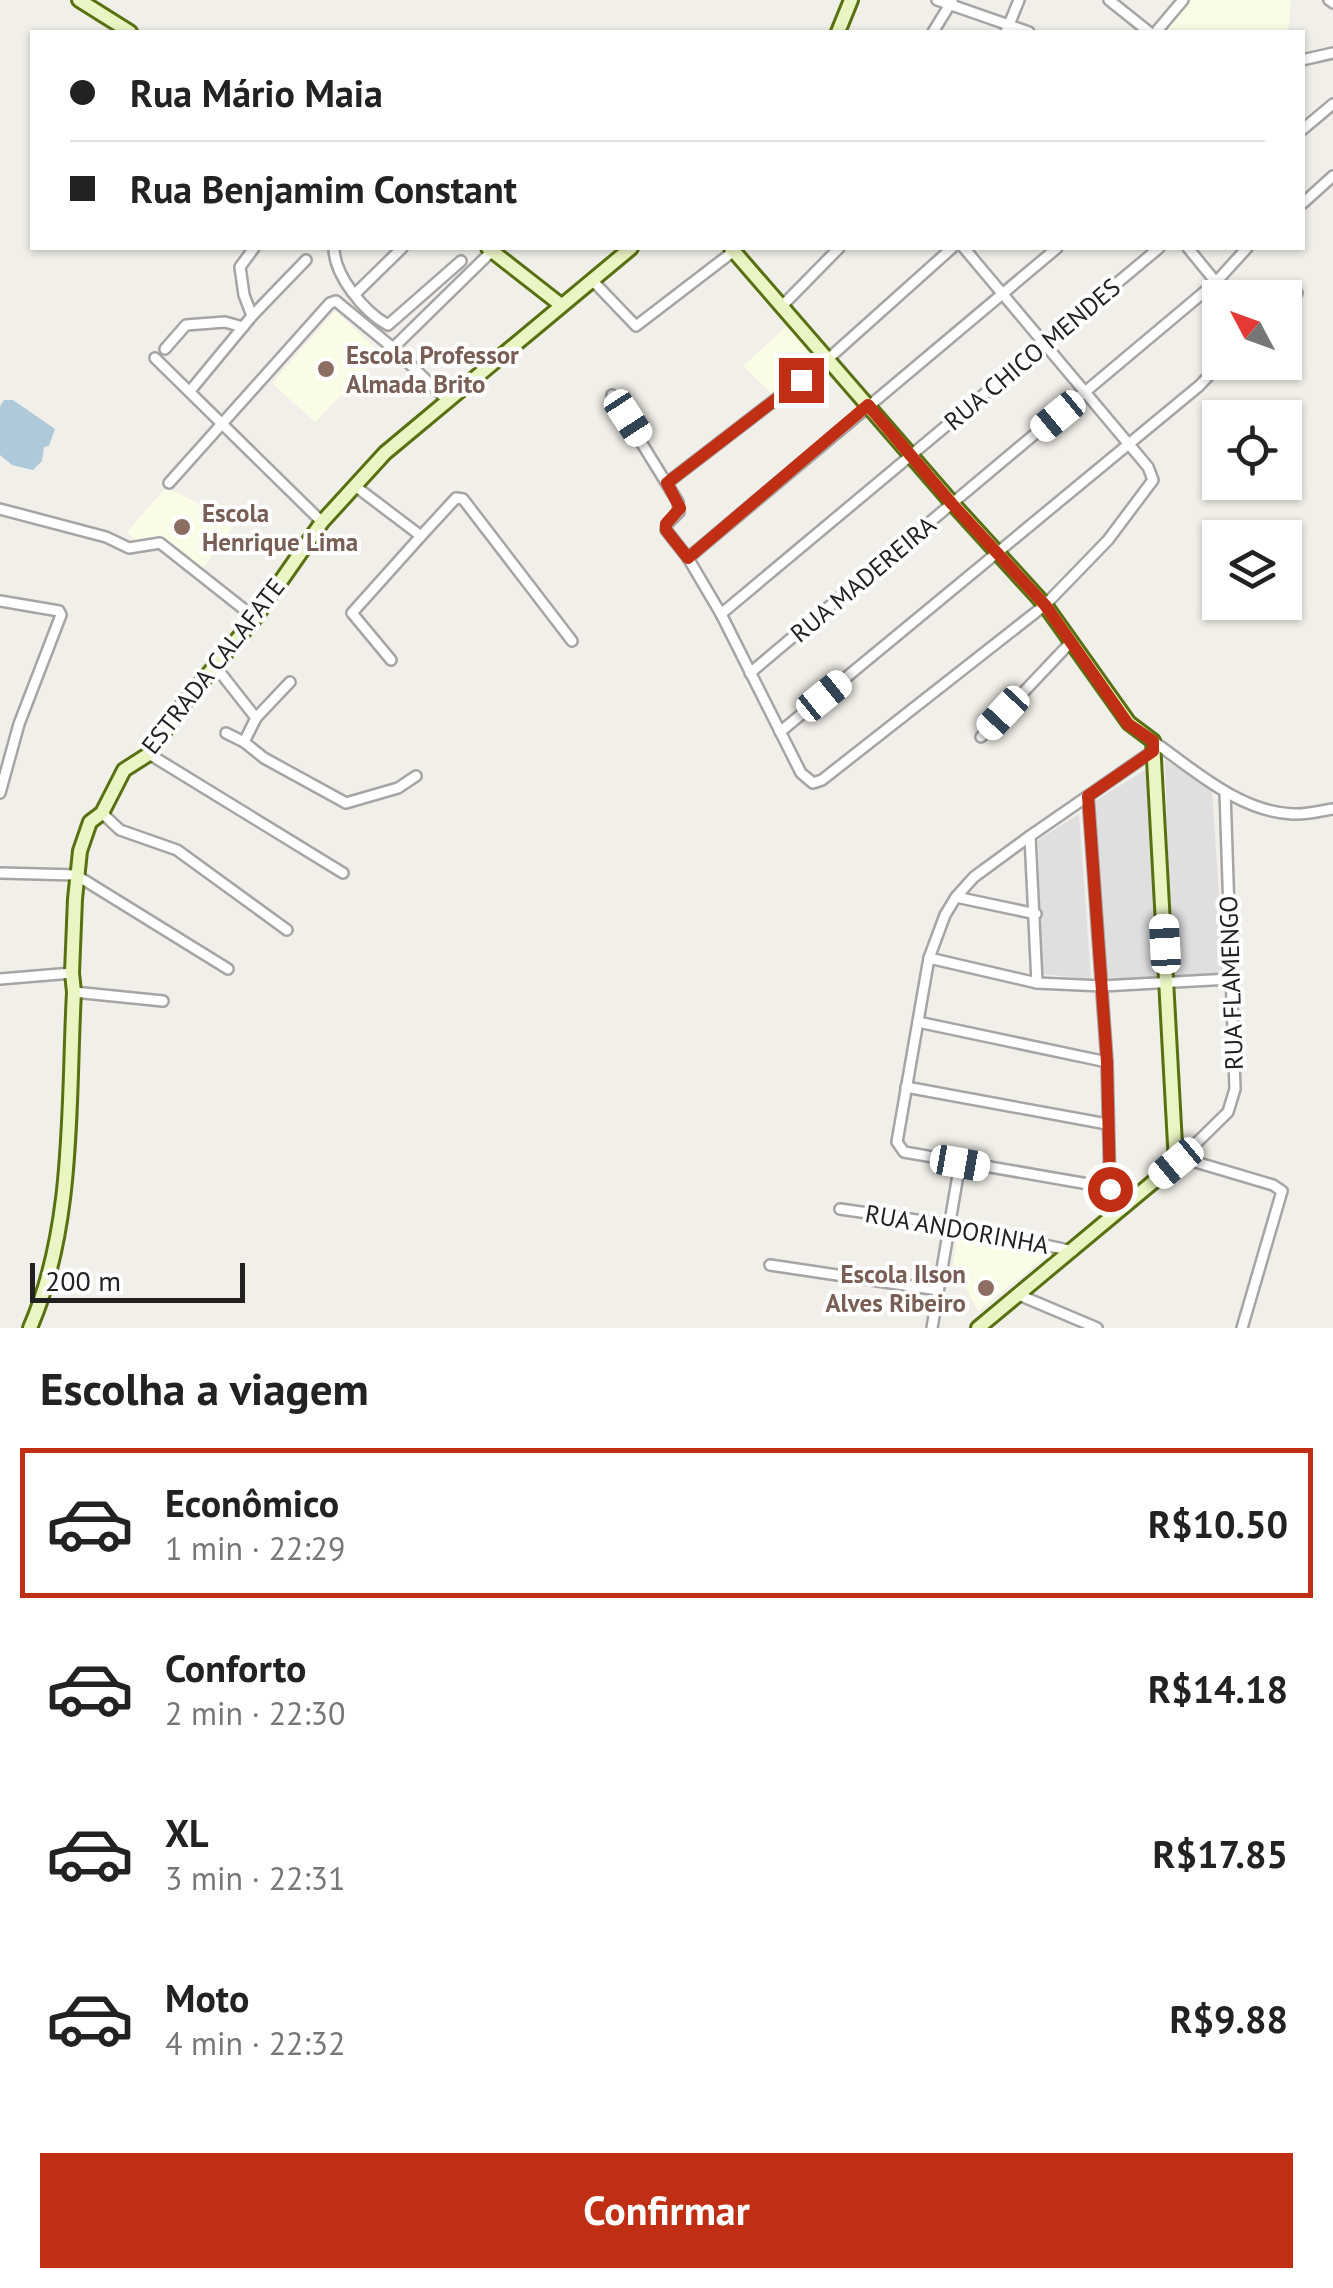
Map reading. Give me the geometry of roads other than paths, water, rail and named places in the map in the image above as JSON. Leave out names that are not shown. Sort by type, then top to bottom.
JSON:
[{"type":"street","points":[[79,0],[127,30]]},
{"type":"street","points":[[839,30],[851,0]]},
{"type":"street","points":[[937,0],[952,3],[1007,30],[1019,0]]},
{"type":"street","points":[[1109,0],[1150,30]]},
{"type":"street","points":[[1155,30],[1183,0]]},
{"type":"street","points":[[934,30],[952,3]]},
{"type":"street","points":[[1305,59],[1333,53]]},
{"type":"street","points":[[1305,127],[1333,104]]},
{"type":"street","points":[[1305,201],[1333,176]]},
{"type":"street","points":[[252,316],[240,267],[253,250]]},
{"type":"street","points":[[335,250],[340,270],[354,294],[388,325],[461,261]]},
{"type":"street","points":[[354,294],[400,250]]},
{"type":"street","points":[[393,348],[489,250]]},
{"type":"street","points":[[491,250],[561,306]]},
{"type":"street","name":"ESTRADA CALAFATE","points":[[30,1328],[50,1279],[61,1218],[74,992],[76,875],[90,822],[102,813],[124,770],[149,754],[322,522],[385,454],[629,250]]},
{"type":"street","points":[[592,280],[636,326],[731,250]]},
{"type":"street","points":[[733,250],[952,504],[1045,605],[1128,724],[1153,746],[1225,792],[1282,814],[1333,809]]},
{"type":"street","points":[[782,306],[837,250]]},
{"type":"street","points":[[667,483],[828,359],[950,250]]},
{"type":"street","points":[[612,395],[680,508],[666,524],[666,530],[688,558],[721,614],[801,773],[813,783],[822,780],[1045,605],[1108,540],[1152,484],[1153,475],[966,250]]},
{"type":"street","points":[[688,558],[1055,250]]},
{"type":"street","name":"RUA CHICO MENDES","points":[[721,614],[1157,250]]},
{"type":"street","points":[[1190,250],[1214,280]]},
{"type":"street","name":"RUA MADEREIRA","points":[[1218,280],[1245,250]]},
{"type":"street","points":[[190,391],[252,316],[306,260]]},
{"type":"street","points":[[427,293],[438,306]]},
{"type":"street","name":"RUA MADEREIRA","points":[[750,673],[1202,294]]},
{"type":"street","points":[[170,483],[330,302],[336,301],[393,348],[447,400]]},
{"type":"street","points":[[165,349],[189,324],[226,322],[243,327]]},
{"type":"street","points":[[154,358],[322,522]]},
{"type":"street","points":[[780,732],[1205,380]]},
{"type":"street","points":[[356,486],[421,536]]},
{"type":"street","points":[[390,660],[352,610],[456,498],[464,500],[572,640]]},
{"type":"street","points":[[0,510],[106,537],[128,548],[160,543],[254,618]]},
{"type":"street","points":[[0,601],[59,611],[60,615],[19,724],[0,793]]},
{"type":"street","points":[[980,737],[1071,642]]},
{"type":"street","points":[[220,662],[219,671],[256,718]]},
{"type":"street","points":[[244,742],[256,718],[290,682]]},
{"type":"street","points":[[226,733],[346,803],[398,788],[416,776]]},
{"type":"street","points":[[1140,1193],[904,1152],[897,1142],[929,958],[956,896],[974,877],[1153,746]]},
{"type":"street","points":[[1153,746],[1179,1160],[1273,1185],[1282,1192],[1242,1328]]},
{"type":"street","points":[[149,754],[343,872]]},
{"type":"street","name":"RUA FLAMENGO","points":[[978,1328],[1179,1160],[1232,1106],[1236,1089],[1225,792]]},
{"type":"street","points":[[1088,796],[1107,1062],[1110,1189]]},
{"type":"street","points":[[102,813],[120,830],[176,850],[287,930]]},
{"type":"street","points":[[1030,836],[1038,983]]},
{"type":"street","points":[[0,873],[76,875],[228,969]]},
{"type":"street","points":[[956,896],[1036,914]]},
{"type":"street","points":[[929,958],[1038,983],[1102,986],[1230,979]]},
{"type":"street","points":[[0,979],[72,973]]},
{"type":"street","points":[[74,992],[163,1001]]},
{"type":"street","points":[[918,1022],[1107,1062]]},
{"type":"street","points":[[906,1088],[1107,1124]]},
{"type":"street","points":[[932,1328],[960,1163]]},
{"type":"street","name":"RUA ANDORINHA","points":[[840,1208],[951,1225],[1074,1251]]},
{"type":"street","points":[[770,1265],[938,1290]]},
{"type":"street","points":[[1020,1295],[1097,1328]]},
{"type":"water","points":[[4,400],[13,400],[55,429],[49,446],[44,447],[42,461],[33,470],[12,465],[0,455],[0,406]]},
{"type":"place","name":"Escola Professor Almada Brito","points":[[326,369]]},
{"type":"place","name":"Escola Henrique Lima","points":[[182,527]]},
{"type":"place","name":"Escola Ilson Alves Ribeiro","points":[[986,1288]]}]
